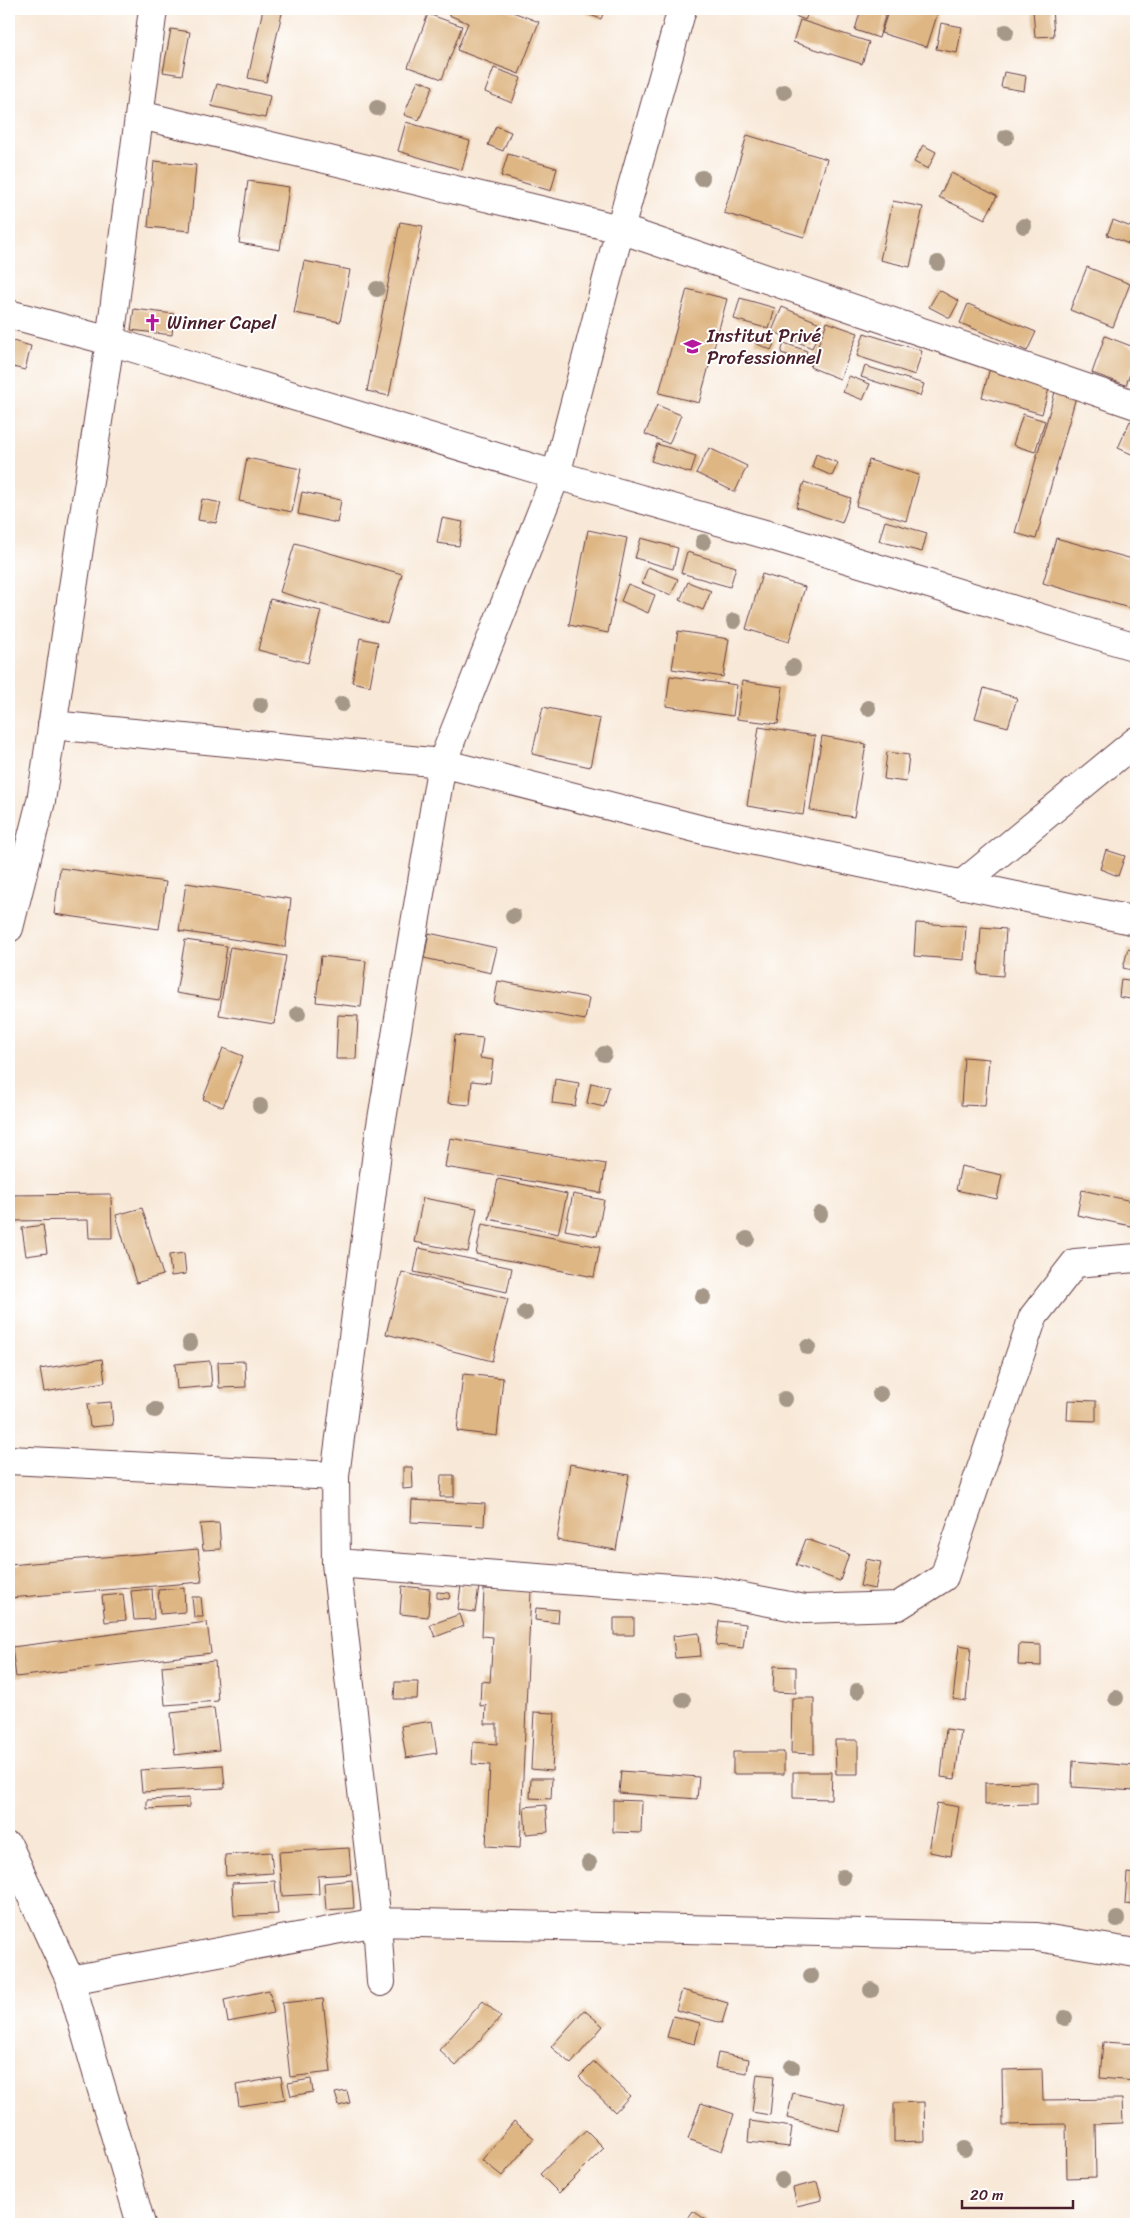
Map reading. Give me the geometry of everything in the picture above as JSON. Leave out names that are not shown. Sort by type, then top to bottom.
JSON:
[{"type":"street","points":[[9,928],[41,801],[110,340],[153,9]]},
{"type":"street","points":[[381,1982],[377,1922],[336,1563],[335,1476],[379,1137],[442,763],[556,475],[620,229],[682,9]]},
{"type":"street","points":[[140,115],[620,229],[1136,405]]},
{"type":"street","points":[[9,314],[110,340],[556,475],[775,537],[1136,647]]},
{"type":"street","points":[[52,725],[442,763],[703,830],[1136,921]]},
{"type":"street","points":[[961,885],[1136,741]]},
{"type":"street","points":[[336,1563],[712,1591],[804,1609],[898,1606],[944,1577],[1033,1317],[1075,1263],[1136,1258]]},
{"type":"street","points":[[9,1460],[335,1476]]},
{"type":"street","points":[[9,1847],[70,1980],[141,2224]]},
{"type":"street","points":[[70,1980],[377,1922],[1037,1936],[1136,1952]]},
{"type":"building","points":[[263,9],[283,9],[266,82],[248,78]]},
{"type":"building","points":[[451,9],[505,9],[539,22],[519,74],[457,50],[468,23],[449,15]]},
{"type":"building","points":[[574,9],[605,9],[601,19]]},
{"type":"building","points":[[649,9],[673,9],[670,17]]},
{"type":"building","points":[[778,9],[810,9],[805,20]]},
{"type":"building","points":[[861,9],[873,9],[886,13],[879,38],[855,30]]},
{"type":"building","points":[[889,9],[939,9],[927,47],[881,33]]},
{"type":"building","points":[[1033,9],[1052,9],[1054,36],[1035,37]]},
{"type":"building","points":[[428,14],[462,26],[442,79],[408,67]]},
{"type":"building","points":[[800,20],[869,42],[862,64],[793,42]]},
{"type":"building","points":[[941,23],[962,27],[957,53],[936,49]]},
{"type":"building","points":[[171,29],[190,32],[182,75],[163,72]]},
{"type":"building","points":[[494,68],[521,78],[512,103],[485,92]]},
{"type":"building","points":[[1004,72],[1026,76],[1024,91],[1001,87]]},
{"type":"building","points":[[418,80],[433,86],[419,120],[404,115]]},
{"type":"building","points":[[217,84],[270,96],[265,118],[211,106]]},
{"type":"building","points":[[406,122],[470,141],[462,170],[398,151]]},
{"type":"building","points":[[496,126],[511,132],[503,151],[488,145]]},
{"type":"building","points":[[747,135],[827,159],[804,237],[724,213]]},
{"type":"building","points":[[923,145],[936,152],[928,169],[914,162]]},
{"type":"building","points":[[508,154],[557,168],[551,191],[501,176]]},
{"type":"building","points":[[154,161],[196,165],[190,231],[148,227]]},
{"type":"building","points":[[951,173],[997,196],[985,219],[939,197]]},
{"type":"building","points":[[248,181],[289,187],[280,250],[239,243]]},
{"type":"building","points":[[893,201],[923,207],[910,267],[880,260]]},
{"type":"building","points":[[1113,220],[1136,229],[1136,247],[1107,235]]},
{"type":"building","points":[[400,222],[423,226],[389,396],[367,391]]},
{"type":"building","points":[[304,261],[350,270],[340,322],[294,313]]},
{"type":"building","points":[[1087,267],[1130,284],[1113,327],[1070,310]]},
{"type":"building","name":"Institut Privé Professionnel","points":[[687,289],[727,299],[699,403],[659,393]]},
{"type":"building","points":[[939,290],[959,301],[950,318],[929,307]]},
{"type":"building","points":[[740,298],[775,308],[769,329],[734,319]]},
{"type":"building","points":[[968,304],[1036,332],[1027,351],[960,323]]},
{"type":"building","points":[[782,307],[822,324],[812,348],[772,331]]},
{"type":"building","name":"Winner Capel","points":[[134,309],[174,314],[172,335],[131,330]]},
{"type":"building","points":[[827,322],[858,333],[840,379],[810,367]]},
{"type":"building","points":[[759,333],[776,340],[771,350],[755,343]]},
{"type":"building","points":[[864,333],[922,351],[915,375],[857,356]]},
{"type":"building","points":[[1105,336],[1136,348],[1136,357],[1126,385],[1092,373]]},
{"type":"building","points":[[9,340],[31,346],[25,370],[9,366]]},
{"type":"building","points":[[784,343],[807,351],[804,360],[781,353]]},
{"type":"building","points":[[865,366],[924,384],[920,396],[861,377]]},
{"type":"building","points":[[990,368],[1050,385],[1042,414],[982,397]]},
{"type":"building","points":[[849,376],[870,384],[863,400],[843,392]]},
{"type":"building","points":[[1055,392],[1076,397],[1036,539],[1015,533]]},
{"type":"building","points":[[657,405],[681,415],[669,444],[645,434]]},
{"type":"building","points":[[1023,414],[1045,421],[1035,452],[1013,445]]},
{"type":"building","points":[[1130,421],[1136,424],[1136,456],[1118,448]]},
{"type":"building","points":[[657,444],[696,456],[691,473],[651,461]]},
{"type":"building","points":[[709,448],[747,466],[735,492],[696,473]]},
{"type":"building","points":[[816,454],[838,463],[832,476],[812,467]]},
{"type":"building","points":[[247,458],[301,469],[292,512],[239,501]]},
{"type":"building","points":[[869,460],[919,475],[906,521],[856,506]]},
{"type":"building","points":[[804,482],[851,498],[842,523],[796,507]]},
{"type":"building","points":[[302,492],[341,500],[337,523],[298,514]]},
{"type":"building","points":[[202,499],[221,503],[216,523],[198,520]]},
{"type":"building","points":[[442,518],[463,522],[459,546],[437,543]]},
{"type":"building","points":[[885,521],[927,533],[922,552],[879,541]]},
{"type":"building","points":[[588,530],[627,538],[608,633],[569,625]]},
{"type":"building","points":[[641,538],[678,548],[673,569],[635,558]]},
{"type":"building","points":[[1056,538],[1136,560],[1136,610],[1043,583]]},
{"type":"building","points":[[295,543],[402,574],[387,624],[280,592]]},
{"type":"building","points":[[687,552],[736,567],[730,587],[681,573]]},
{"type":"building","points":[[648,567],[678,579],[671,595],[642,583]]},
{"type":"building","points":[[762,574],[805,587],[789,642],[746,629]]},
{"type":"building","points":[[688,582],[711,591],[703,610],[680,600]]},
{"type":"building","points":[[628,584],[655,595],[648,613],[621,601]]},
{"type":"building","points":[[270,599],[321,611],[308,663],[258,650]]},
{"type":"building","points":[[678,631],[729,639],[723,677],[672,669]]},
{"type":"building","points":[[360,638],[378,642],[370,686],[352,682]]},
{"type":"building","points":[[670,676],[737,685],[733,716],[666,706]]},
{"type":"building","points":[[742,681],[783,687],[778,724],[737,719]]},
{"type":"building","points":[[984,688],[1017,698],[1008,727],[975,718]]},
{"type":"building","points":[[543,707],[600,719],[590,767],[532,754]]},
{"type":"building","points":[[759,727],[815,736],[803,815],[747,806]]},
{"type":"building","points":[[822,736],[866,744],[854,817],[810,810]]},
{"type":"building","points":[[887,752],[909,755],[906,782],[884,779]]},
{"type":"building","points":[[1106,850],[1125,856],[1118,876],[1100,869]]},
{"type":"building","points":[[60,868],[166,882],[159,929],[54,914]]},
{"type":"building","points":[[186,883],[291,899],[285,947],[179,931]]},
{"type":"building","points":[[916,923],[966,926],[964,960],[914,956]]},
{"type":"building","points":[[981,927],[1006,929],[1003,976],[978,974]]},
{"type":"building","points":[[429,933],[497,948],[491,973],[424,958]]},
{"type":"building","points":[[185,940],[227,946],[219,1000],[176,993]]},
{"type":"building","points":[[230,947],[286,956],[274,1024],[219,1015]]},
{"type":"building","points":[[1128,949],[1136,951],[1136,971],[1123,968]]},
{"type":"building","points":[[321,956],[366,961],[361,1007],[316,1002]]},
{"type":"building","points":[[1121,979],[1136,981],[1136,1000],[1119,997]]},
{"type":"building","points":[[498,981],[589,998],[585,1020],[494,1003]]},
{"type":"building","points":[[338,1015],[358,1016],[356,1059],[336,1059]]},
{"type":"building","points":[[455,1035],[483,1038],[480,1058],[493,1060],[490,1083],[472,1081],[470,1105],[448,1103]]},
{"type":"building","points":[[223,1048],[243,1056],[223,1107],[203,1099]]},
{"type":"building","points":[[964,1057],[989,1059],[985,1106],[961,1105]]},
{"type":"building","points":[[555,1079],[579,1083],[575,1106],[552,1103]]},
{"type":"building","points":[[591,1083],[609,1087],[604,1107],[587,1103]]},
{"type":"building","points":[[450,1138],[606,1164],[601,1193],[445,1167]]},
{"type":"building","points":[[961,1166],[1002,1175],[997,1199],[956,1190]]},
{"type":"building","points":[[498,1179],[567,1194],[558,1234],[489,1219]]},
{"type":"building","points":[[1082,1190],[1136,1202],[1136,1227],[1077,1215]]},
{"type":"building","points":[[111,1194],[112,1238],[89,1238],[88,1220],[9,1221],[9,1195]]},
{"type":"building","points":[[573,1194],[604,1200],[597,1236],[565,1230]]},
{"type":"building","points":[[423,1198],[477,1208],[468,1252],[414,1242]]},
{"type":"building","points":[[142,1208],[163,1275],[136,1283],[116,1215]]},
{"type":"building","points":[[482,1224],[600,1247],[594,1277],[476,1254]]},
{"type":"building","points":[[43,1225],[47,1253],[26,1256],[22,1228]]},
{"type":"building","points":[[419,1248],[512,1268],[507,1292],[414,1272]]},
{"type":"building","points":[[184,1253],[186,1274],[171,1276],[169,1255]]},
{"type":"building","points":[[402,1272],[508,1299],[492,1361],[386,1334]]},
{"type":"building","points":[[102,1359],[105,1382],[44,1392],[40,1369]]},
{"type":"building","points":[[210,1361],[212,1386],[177,1389],[175,1364]]},
{"type":"building","points":[[245,1361],[246,1387],[219,1388],[218,1362]]},
{"type":"building","points":[[463,1374],[503,1378],[497,1436],[457,1431]]},
{"type":"building","points":[[1068,1400],[1096,1401],[1096,1421],[1067,1420]]},
{"type":"building","points":[[111,1402],[113,1425],[90,1427],[87,1404]]},
{"type":"building","points":[[570,1464],[629,1475],[616,1550],[557,1540]]},
{"type":"building","points":[[403,1467],[412,1467],[413,1488],[403,1489]]},
{"type":"building","points":[[441,1475],[454,1475],[454,1497],[440,1497]]},
{"type":"building","points":[[412,1500],[485,1504],[484,1526],[411,1522]]},
{"type":"building","points":[[219,1523],[221,1549],[203,1550],[200,1524]]},
{"type":"building","points":[[806,1539],[849,1554],[840,1581],[796,1565]]},
{"type":"building","points":[[198,1549],[202,1582],[9,1598],[9,1565]]},
{"type":"building","points":[[866,1559],[881,1562],[875,1589],[860,1586]]},
{"type":"building","points":[[461,1584],[479,1587],[475,1612],[458,1610]]},
{"type":"building","points":[[402,1586],[430,1589],[428,1617],[400,1614]]},
{"type":"building","points":[[184,1588],[185,1612],[160,1614],[158,1590]]},
{"type":"building","points":[[152,1589],[154,1619],[134,1620],[131,1591]]},
{"type":"building","points":[[484,1589],[531,1591],[520,1848],[486,1846],[490,1765],[472,1764],[473,1742],[497,1744],[497,1724],[485,1724],[486,1705],[480,1706],[481,1681],[490,1682],[493,1637],[482,1636]]},
{"type":"building","points":[[437,1592],[450,1593],[449,1599],[437,1598]]},
{"type":"building","points":[[123,1594],[126,1620],[105,1622],[102,1596]]},
{"type":"building","points":[[192,1597],[201,1597],[203,1617],[194,1617]]},
{"type":"building","points":[[536,1608],[559,1610],[558,1623],[535,1620]]},
{"type":"building","points":[[460,1614],[464,1626],[435,1637],[430,1625]]},
{"type":"building","points":[[614,1618],[634,1618],[634,1635],[614,1635]]},
{"type":"building","points":[[719,1621],[746,1624],[743,1648],[716,1645]]},
{"type":"building","points":[[207,1622],[211,1653],[16,1677],[12,1647]]},
{"type":"building","points":[[699,1633],[701,1656],[675,1658],[673,1636]]},
{"type":"building","points":[[1019,1644],[1041,1645],[1041,1666],[1018,1665]]},
{"type":"building","points":[[959,1645],[971,1647],[966,1701],[953,1699]]},
{"type":"building","points":[[215,1661],[218,1701],[165,1705],[162,1666]]},
{"type":"building","points":[[774,1666],[796,1667],[796,1693],[773,1692]]},
{"type":"building","points":[[395,1682],[418,1682],[417,1699],[394,1699]]},
{"type":"building","points":[[792,1698],[814,1698],[814,1754],[791,1753]]},
{"type":"building","points":[[214,1708],[219,1750],[175,1755],[171,1713]]},
{"type":"building","points":[[534,1712],[555,1713],[552,1771],[531,1769]]},
{"type":"building","points":[[432,1721],[437,1753],[406,1758],[401,1726]]},
{"type":"building","points":[[946,1729],[961,1731],[955,1779],[941,1777]]},
{"type":"building","points":[[835,1740],[858,1740],[858,1774],[836,1774]]},
{"type":"building","points":[[733,1752],[784,1752],[784,1774],[733,1774]]},
{"type":"building","points":[[1073,1761],[1136,1766],[1136,1791],[1072,1787]]},
{"type":"building","points":[[223,1765],[225,1788],[142,1792],[140,1770]]},
{"type":"building","points":[[621,1771],[699,1777],[697,1799],[619,1793]]},
{"type":"building","points":[[793,1772],[832,1772],[831,1799],[793,1798]]},
{"type":"building","points":[[531,1778],[552,1778],[551,1799],[530,1798]]},
{"type":"building","points":[[1037,1782],[1037,1804],[985,1805],[985,1783]]},
{"type":"building","points":[[189,1798],[189,1807],[147,1809],[147,1800]]},
{"type":"building","points":[[613,1800],[642,1801],[641,1833],[613,1832]]},
{"type":"building","points":[[937,1803],[959,1807],[951,1856],[929,1852]]},
{"type":"building","points":[[546,1805],[548,1832],[526,1834],[524,1807]]},
{"type":"building","points":[[349,1848],[351,1874],[318,1876],[319,1894],[282,1896],[279,1852]]},
{"type":"building","points":[[271,1852],[273,1873],[226,1876],[225,1855]]},
{"type":"building","points":[[1127,1873],[1136,1874],[1136,1905],[1125,1904]]},
{"type":"building","points":[[352,1880],[354,1908],[326,1910],[324,1883]]},
{"type":"building","points":[[275,1881],[278,1914],[234,1916],[232,1883]]},
{"type":"building","points":[[269,1990],[274,2013],[228,2022],[224,2000]]},
{"type":"building","points":[[682,1990],[728,2003],[722,2023],[676,2010]]},
{"type":"building","points":[[323,1999],[331,2072],[290,2077],[282,2003]]},
{"type":"building","points":[[483,2001],[501,2017],[456,2066],[439,2050]]},
{"type":"building","points":[[584,2010],[603,2026],[571,2064],[551,2047]]},
{"type":"building","points":[[673,2016],[700,2023],[695,2044],[667,2037]]},
{"type":"building","points":[[1103,2042],[1136,2044],[1135,2081],[1100,2078]]},
{"type":"building","points":[[718,2053],[749,2059],[747,2073],[715,2068]]},
{"type":"building","points":[[594,2062],[630,2096],[615,2112],[579,2077]]},
{"type":"building","points":[[1042,2069],[1043,2100],[1122,2099],[1123,2123],[1095,2124],[1096,2177],[1067,2178],[1066,2124],[1003,2125],[1002,2070]]},
{"type":"building","points":[[757,2074],[774,2076],[770,2115],[752,2112]]},
{"type":"building","points":[[281,2077],[285,2099],[239,2106],[236,2085]]},
{"type":"building","points":[[311,2079],[313,2092],[291,2096],[288,2083]]},
{"type":"building","points":[[347,2091],[350,2103],[339,2106],[335,2093]]},
{"type":"building","points":[[793,2093],[845,2105],[839,2131],[787,2118]]},
{"type":"building","points":[[924,2102],[925,2141],[894,2142],[894,2103]]},
{"type":"building","points":[[701,2103],[734,2114],[722,2151],[688,2139]]},
{"type":"building","points":[[514,2121],[534,2138],[502,2176],[482,2160]]},
{"type":"building","points":[[750,2121],[792,2127],[789,2147],[748,2142]]},
{"type":"building","points":[[586,2130],[604,2148],[559,2193],[540,2174]]},
{"type":"building","points":[[817,2182],[822,2200],[797,2206],[793,2188]]},
{"type":"building","points":[[693,2211],[708,2221],[705,2224],[684,2224]]},
{"type":"place","name":"Winner Capel","points":[[153,322]]},
{"type":"place","name":"Institut Privé Professionnel","points":[[693,346]]}]
